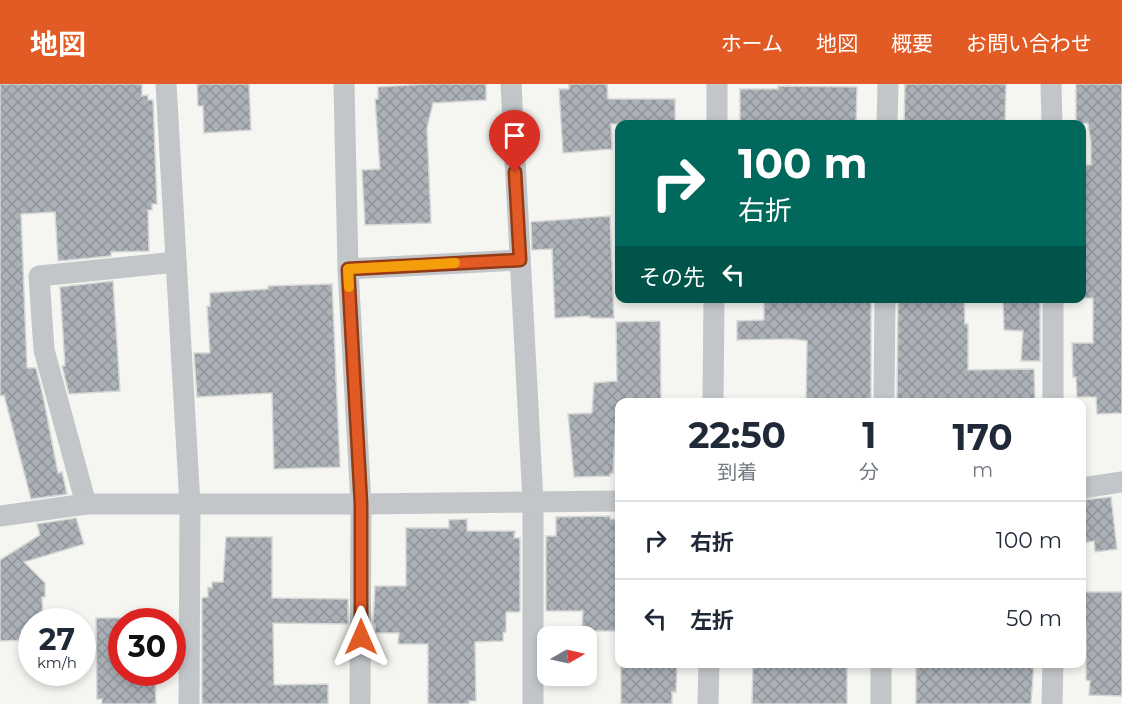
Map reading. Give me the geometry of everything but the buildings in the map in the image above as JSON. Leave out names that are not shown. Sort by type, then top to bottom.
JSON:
[{"type":"street","points":[[166,84],[190,505],[189,704]]},
{"type":"street","points":[[344,84],[348,269],[361,504],[360,704]]},
{"type":"street","points":[[511,84],[533,502],[533,704]]},
{"type":"street","points":[[717,84],[717,120]]},
{"type":"street","points":[[887,120],[888,84]]},
{"type":"street","points":[[1051,84],[1052,120]]},
{"type":"street","points":[[348,269],[520,260]]},
{"type":"street","points":[[86,504],[44,350],[39,276],[176,262]]},
{"type":"street","points":[[713,398],[714,303]]},
{"type":"street","points":[[884,398],[885,303]]},
{"type":"street","points":[[1053,303],[1053,398]]},
{"type":"street","points":[[1086,487],[1122,482]]},
{"type":"street","points":[[0,516],[86,504],[615,501]]},
{"type":"street","points":[[708,704],[709,668]]},
{"type":"street","points":[[881,668],[881,704]]},
{"type":"street","points":[[1052,704],[1053,668]]},
{"type":"slow traffic","points":[[349,287],[348,269],[455,263]]},
{"type":"route","points":[[361,637],[361,504],[348,269],[520,260],[515,172]]}]
